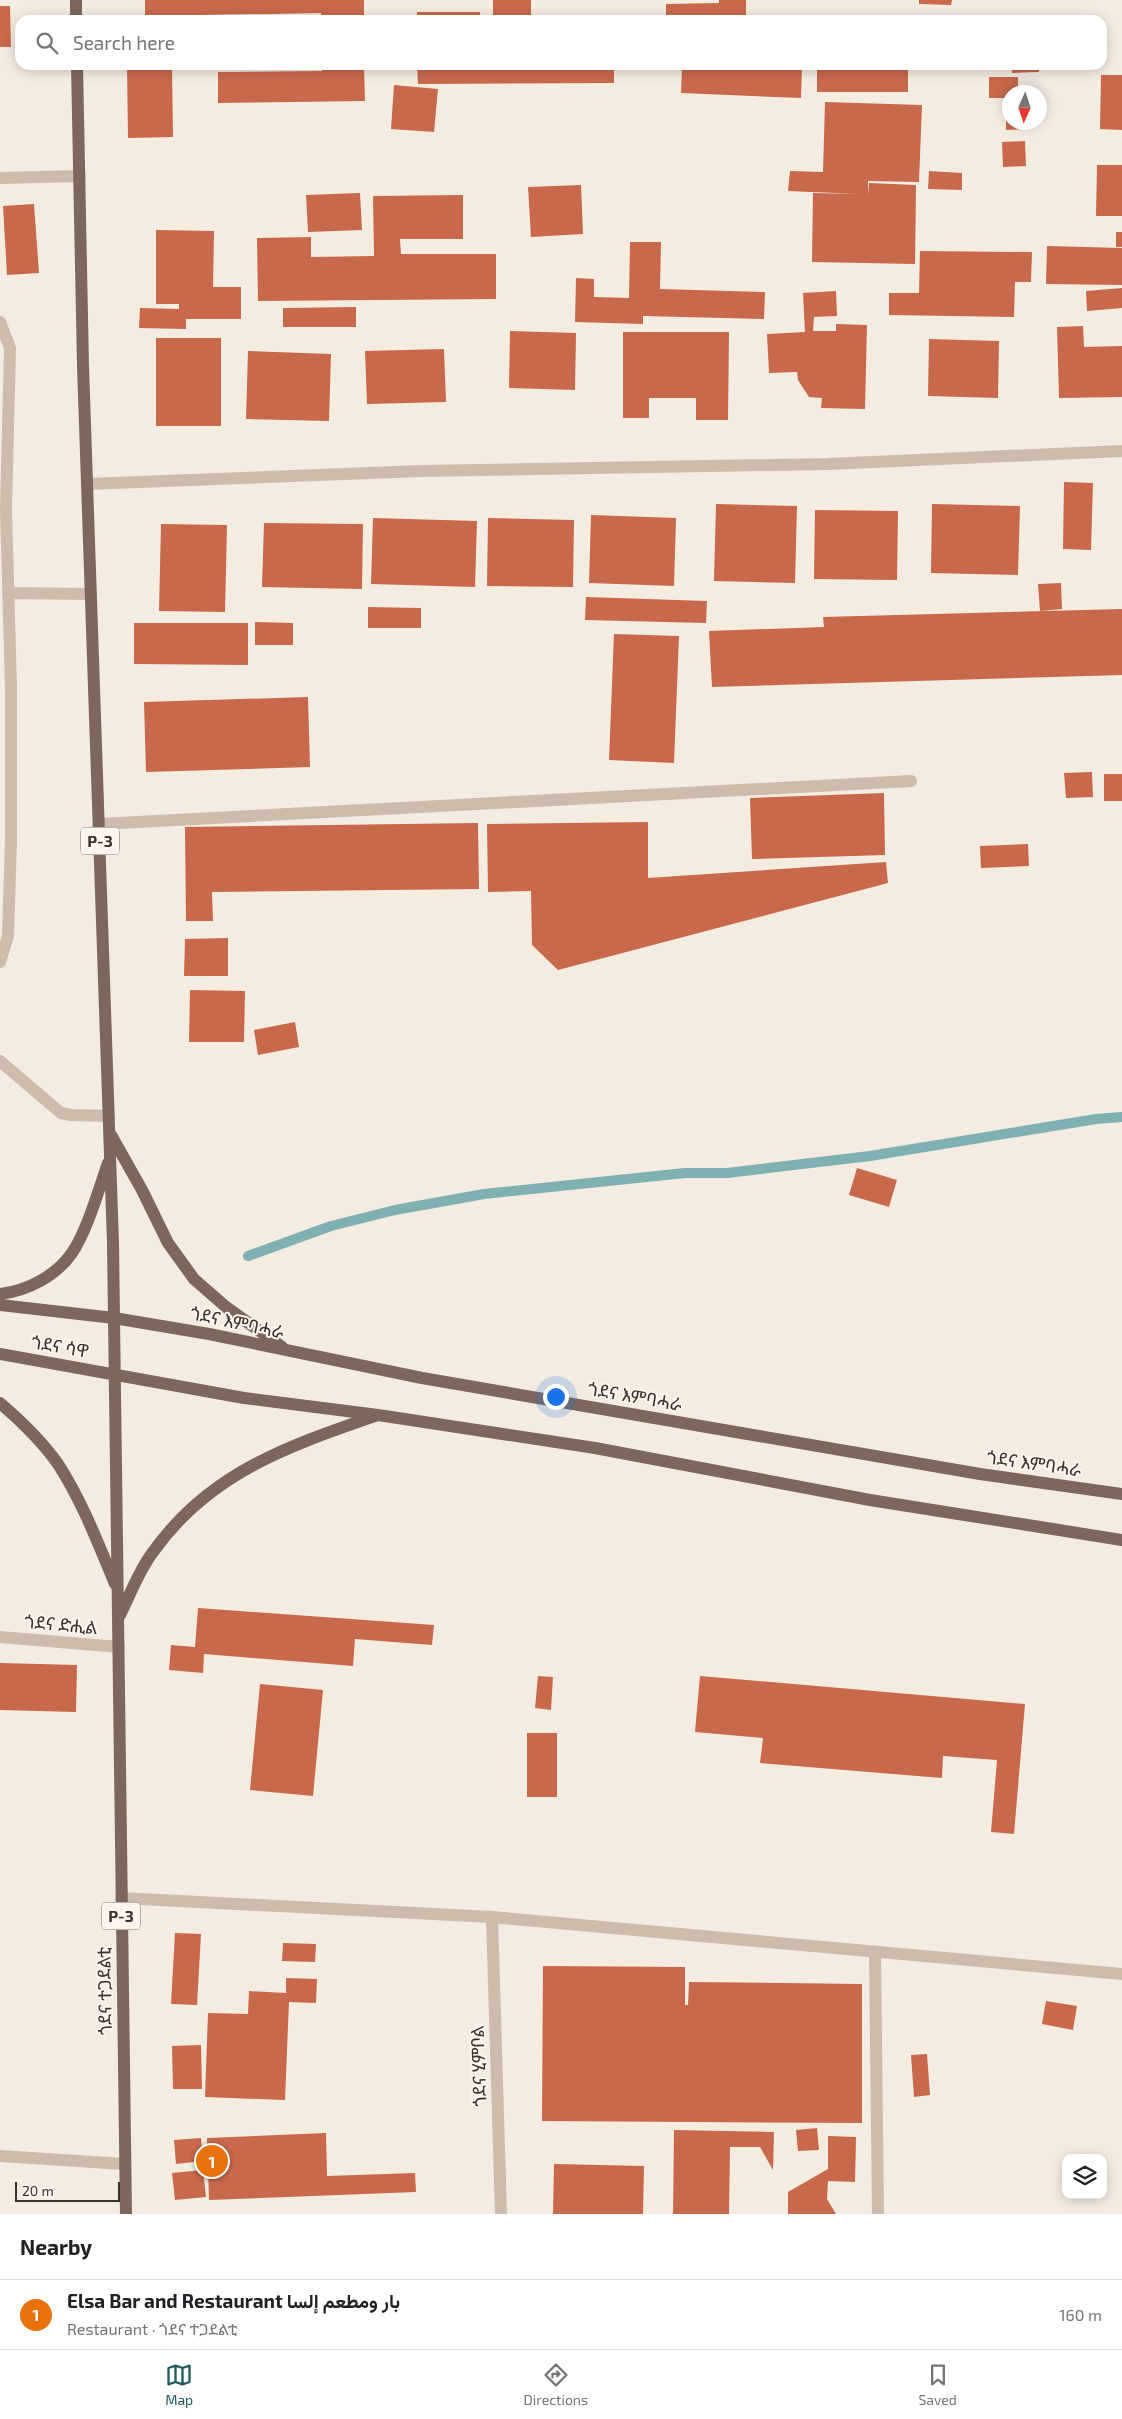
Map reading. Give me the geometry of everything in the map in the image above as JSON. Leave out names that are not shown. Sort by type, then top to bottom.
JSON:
[{"type":"main road","points":[[76,0],[76,15]]},
{"type":"main road","name":"P-3","points":[[77,70],[87,484],[111,1156],[118,1618]]},
{"type":"main road","points":[[110,1133],[142,1190],[168,1243],[194,1279],[226,1307],[286,1350]]},
{"type":"main road","points":[[0,1294],[19,1292],[51,1274],[72,1253],[86,1223],[111,1156]]},
{"type":"main road","name":"ጎደና ሳዋ","points":[[0,1305],[114,1318]]},
{"type":"main road","name":"ጎደና እምባሓራ","points":[[114,1318],[209,1334],[422,1378],[872,1456],[1122,1494]]},
{"type":"main road","name":"ጎደና ሳዋ","points":[[0,1354],[114,1375]]},
{"type":"main road","points":[[114,1375],[244,1398],[378,1415],[595,1448],[870,1500],[1122,1540]]},
{"type":"main road","points":[[0,1403],[24,1424],[57,1463],[82,1508],[117,1589]]},
{"type":"main road","points":[[118,1618],[151,1554],[174,1524],[211,1491],[252,1464],[282,1450],[378,1415]]},
{"type":"main road","name":"ጎደና ተጋደልቲ","points":[[118,1618],[126,2214]]},
{"type":"street","points":[[0,178],[80,176]]},
{"type":"street","points":[[0,322],[10,348],[3,510],[11,688],[11,840],[8,936],[0,962]]},
{"type":"street","points":[[87,484],[420,471],[828,464],[1122,451]]},
{"type":"street","points":[[8,593],[91,594]]},
{"type":"street","points":[[100,824],[911,781]]},
{"type":"street","points":[[0,1061],[61,1113],[71,1116],[109,1116]]},
{"type":"street","name":"ጎደና ድሒል","points":[[0,1637],[119,1647]]},
{"type":"street","points":[[121,1898],[492,1917],[1122,1974]]},
{"type":"street","name":"ጎደና ሂምቦል","points":[[492,1917],[501,2214]]},
{"type":"street","points":[[875,1953],[878,2214]]},
{"type":"street","points":[[0,2156],[124,2164]]},
{"type":"building","points":[[145,0],[364,0],[364,15],[321,15],[321,13],[145,15]]},
{"type":"building","points":[[493,0],[531,0],[531,15],[493,15]]},
{"type":"building","points":[[719,0],[746,0],[746,15],[666,15],[666,4],[719,3]]},
{"type":"building","points":[[919,0],[952,0],[951,5],[919,4]]},
{"type":"building","points":[[0,6],[10,6],[11,47],[0,47]]},
{"type":"building","points":[[417,12],[480,12],[480,15],[417,15]]},
{"type":"building","points":[[127,70],[172,70],[173,137],[128,138]]},
{"type":"building","points":[[364,70],[365,101],[218,103],[218,72]]},
{"type":"building","points":[[417,70],[614,70],[614,83],[418,84]]},
{"type":"building","points":[[682,70],[802,70],[801,98],[681,93]]},
{"type":"building","points":[[817,70],[908,70],[908,92],[817,92]]},
{"type":"building","points":[[1012,70],[1039,70],[1039,72],[1012,73]]},
{"type":"building","points":[[1101,75],[1122,75],[1122,130],[1100,129]]},
{"type":"building","points":[[989,77],[1018,77],[1018,85],[1002,85],[1002,98],[989,98]]},
{"type":"building","points":[[394,85],[438,89],[434,132],[391,129]]},
{"type":"building","points":[[825,102],[922,105],[919,182],[868,181],[868,195],[869,183],[916,185],[915,264],[812,262],[813,193],[859,194],[788,191],[790,171],[823,172]]},
{"type":"building","points":[[1025,141],[1026,166],[1003,167],[1002,142]]},
{"type":"building","points":[[1097,165],[1122,165],[1122,216],[1096,216]]},
{"type":"building","points":[[929,171],[962,173],[962,190],[928,189]]},
{"type":"building","points":[[581,185],[583,234],[531,237],[528,187]]},
{"type":"building","points":[[360,193],[362,230],[308,232],[306,195]]},
{"type":"building","points":[[463,195],[463,239],[400,239],[401,254],[496,254],[496,299],[258,301],[257,238],[311,237],[311,257],[374,256],[373,196]]},
{"type":"building","points":[[34,204],[39,273],[7,275],[3,206]]},
{"type":"building","points":[[156,230],[214,231],[213,287],[241,287],[241,319],[186,319],[186,329],[139,328],[140,308],[179,309],[179,304],[156,304]]},
{"type":"building","points":[[1116,232],[1122,232],[1122,247],[1116,247]]},
{"type":"building","points":[[630,242],[661,242],[660,289],[765,292],[764,319],[643,316],[643,324],[575,322],[576,278],[594,279],[594,297],[629,298]]},
{"type":"building","points":[[1047,246],[1122,248],[1122,285],[1046,284]]},
{"type":"building","points":[[920,251],[1032,252],[1031,282],[1015,282],[1014,317],[889,315],[889,293],[919,293]]},
{"type":"building","points":[[1122,288],[1122,308],[1087,311],[1086,291]]},
{"type":"building","points":[[836,291],[837,316],[814,317],[813,331],[836,331],[836,324],[867,325],[865,409],[821,408],[822,398],[809,397],[798,380],[797,372],[769,373],[767,334],[805,332],[803,293]]},
{"type":"building","points":[[356,307],[356,327],[283,327],[283,308]]},
{"type":"building","points":[[1083,326],[1084,347],[1122,346],[1122,397],[1059,398],[1057,327]]},
{"type":"building","points":[[510,331],[576,333],[575,390],[509,388]]},
{"type":"building","points":[[623,332],[729,332],[728,420],[696,420],[696,398],[649,398],[649,418],[623,418]]},
{"type":"building","points":[[156,338],[221,338],[221,426],[156,426]]},
{"type":"building","points":[[929,339],[999,341],[998,398],[928,396]]},
{"type":"building","points":[[444,349],[446,402],[367,404],[365,351]]},
{"type":"building","points":[[248,351],[331,354],[329,421],[246,419]]},
{"type":"building","points":[[1064,482],[1093,483],[1091,550],[1063,549]]},
{"type":"building","points":[[716,504],[797,506],[795,583],[714,581]]},
{"type":"building","points":[[932,504],[1020,506],[1018,575],[931,573]]},
{"type":"building","points":[[815,510],[898,511],[897,580],[814,579]]},
{"type":"building","points":[[591,515],[676,518],[674,586],[589,583]]},
{"type":"building","points":[[373,518],[477,521],[475,587],[371,584]]},
{"type":"building","points":[[488,518],[574,520],[573,587],[487,586]]},
{"type":"building","points":[[264,523],[363,524],[362,589],[262,587]]},
{"type":"building","points":[[161,524],[227,525],[225,612],[159,611]]},
{"type":"building","points":[[1061,583],[1062,609],[1040,611],[1038,584]]},
{"type":"building","points":[[586,597],[707,601],[706,623],[585,620]]},
{"type":"building","points":[[368,607],[421,608],[421,628],[368,628]]},
{"type":"building","points":[[1122,609],[1122,675],[712,687],[709,631],[824,627],[823,617]]},
{"type":"building","points":[[255,622],[293,623],[293,645],[255,645]]},
{"type":"building","points":[[134,623],[248,623],[248,665],[134,664]]},
{"type":"building","points":[[614,634],[679,636],[674,763],[609,760]]},
{"type":"building","points":[[308,697],[310,767],[146,772],[144,702]]},
{"type":"building","points":[[1092,772],[1093,797],[1066,798],[1064,773]]},
{"type":"building","points":[[1104,774],[1122,774],[1122,801],[1104,801]]},
{"type":"building","points":[[884,793],[885,855],[752,859],[750,798]]},
{"type":"building","points":[[648,822],[648,878],[886,862],[888,883],[558,970],[532,945],[531,891],[488,892],[487,824]]},
{"type":"building","points":[[478,823],[479,889],[212,892],[213,921],[186,921],[185,827]]},
{"type":"building","points":[[1028,844],[1029,866],[981,868],[980,846]]},
{"type":"building","points":[[228,938],[228,976],[184,976],[185,939]]},
{"type":"building","points":[[190,990],[245,991],[244,1042],[189,1042]]},
{"type":"building","points":[[295,1022],[299,1047],[258,1055],[254,1030]]},
{"type":"building","points":[[857,1168],[897,1180],[889,1207],[849,1195]]},
{"type":"building","points":[[198,1608],[434,1625],[432,1645],[355,1639],[353,1666],[204,1654],[203,1673],[169,1670],[171,1645],[195,1647]]},
{"type":"building","points":[[0,1663],[77,1665],[76,1712],[0,1710]]},
{"type":"building","points":[[538,1676],[553,1677],[551,1710],[535,1708]]},
{"type":"building","points":[[700,1676],[1025,1704],[1014,1834],[991,1832],[997,1760],[943,1756],[942,1778],[760,1763],[763,1738],[695,1732]]},
{"type":"building","points":[[260,1684],[323,1690],[313,1796],[250,1790]]},
{"type":"building","points":[[527,1733],[557,1733],[557,1797],[527,1797]]},
{"type":"building","points":[[175,1933],[201,1934],[197,2005],[171,2004]]},
{"type":"building","points":[[283,1943],[316,1944],[315,1962],[282,1961]]},
{"type":"building","points":[[543,1966],[685,1967],[685,2005],[688,2005],[689,1982],[862,1984],[862,2123],[542,2121]]},
{"type":"building","points":[[286,1978],[317,1979],[316,2003],[289,2002],[285,2100],[205,2097],[208,2013],[248,2014],[249,1991],[286,1993]]},
{"type":"building","points":[[1046,2001],[1077,2006],[1073,2030],[1042,2024]]},
{"type":"building","points":[[201,2045],[202,2089],[173,2089],[172,2046]]},
{"type":"building","points":[[927,2054],[930,2095],[914,2097],[911,2055]]},
{"type":"building","points":[[817,2128],[819,2150],[798,2151],[796,2130]]},
{"type":"building","points":[[674,2130],[774,2132],[773,2170],[760,2147],[730,2147],[729,2214],[673,2214]]},
{"type":"building","points":[[326,2133],[327,2176],[415,2173],[416,2192],[209,2200],[207,2138]]},
{"type":"building","points":[[828,2136],[856,2137],[855,2182],[828,2181],[827,2199],[836,2214],[788,2214],[788,2192],[828,2169]]},
{"type":"building","points":[[201,2138],[203,2161],[176,2164],[174,2140]]},
{"type":"building","points":[[554,2164],[644,2166],[643,2214],[553,2214]]},
{"type":"building","points":[[203,2170],[206,2197],[175,2200],[172,2173]]},
{"type":"waterway","points":[[248,1256],[331,1226],[395,1210],[484,1194],[685,1173],[727,1173],[870,1156],[1096,1119],[1122,1117]]},
{"type":"place","name":"Elsa Bar and Restaurant بار ومطعم إلسا","points":[[212,2161]]}]
